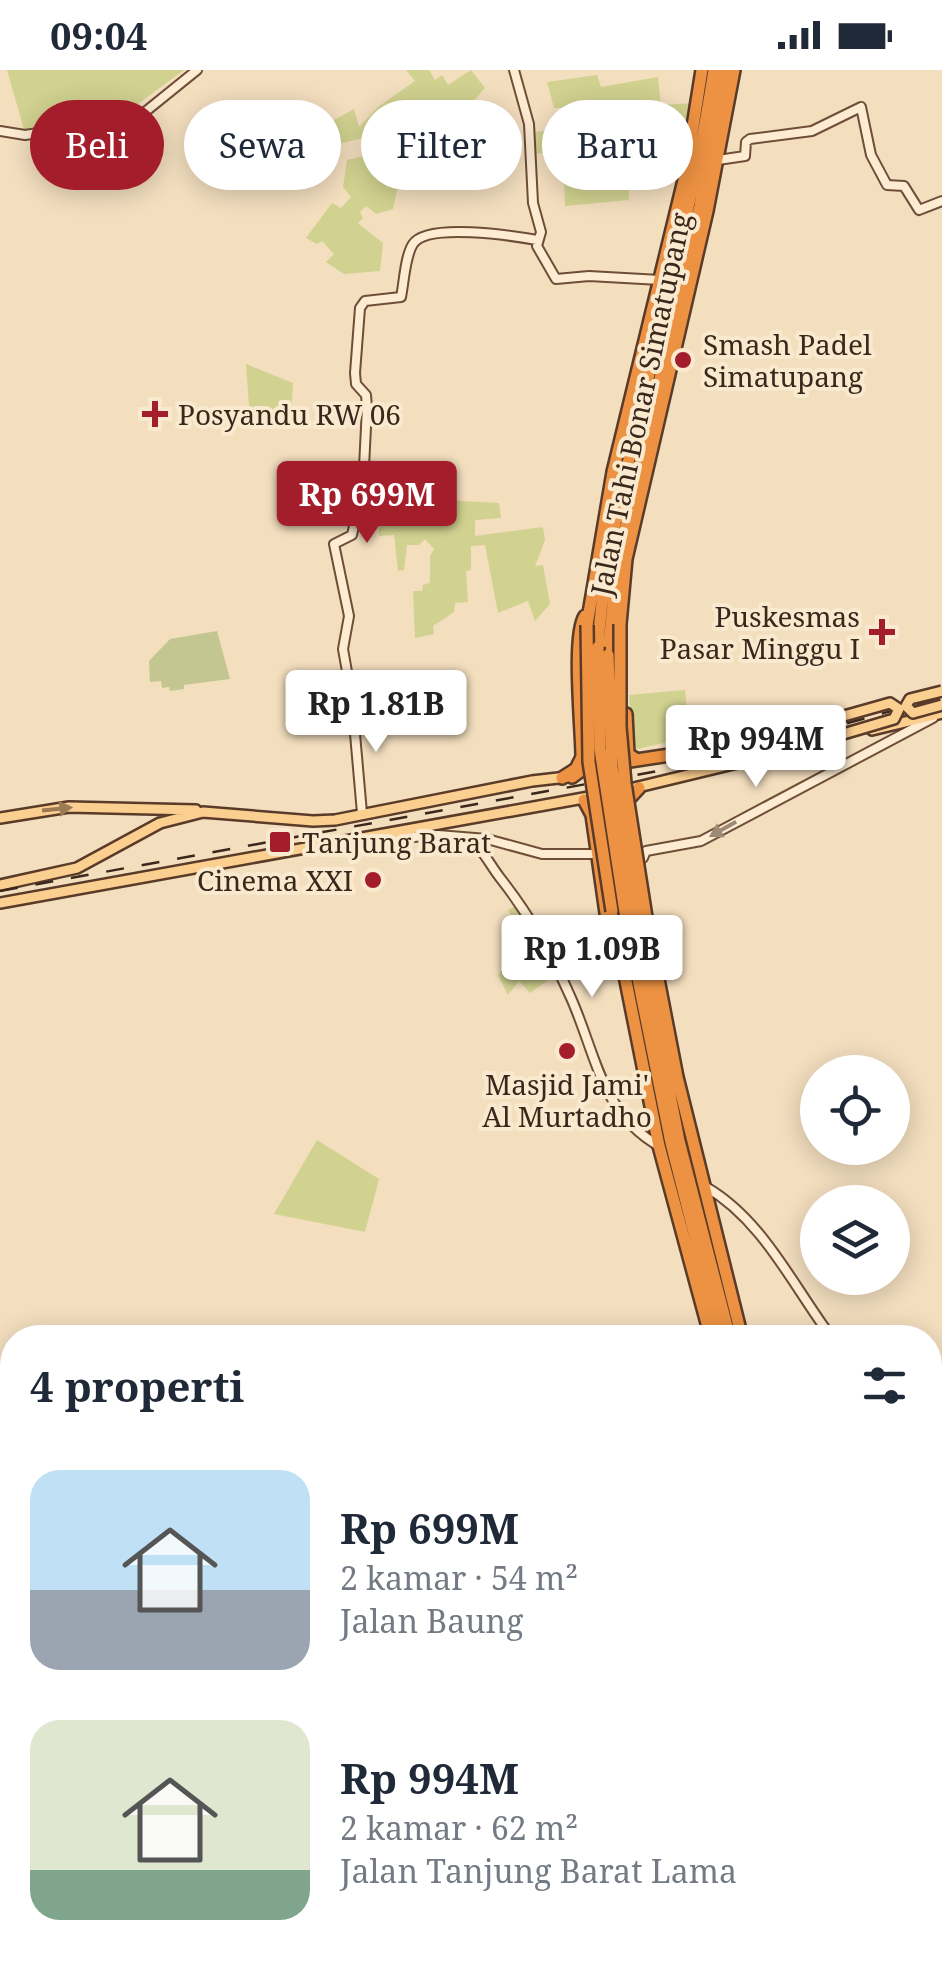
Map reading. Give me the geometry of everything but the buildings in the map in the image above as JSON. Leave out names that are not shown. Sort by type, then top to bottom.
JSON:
[{"type":"highway","name":"Jalan Tahi Bonar Simatupang","points":[[702,70],[685,176],[622,432],[589,615],[590,762],[624,982],[654,1126],[707,1325]]},
{"type":"highway","points":[[714,70],[696,173],[616,515],[603,592],[603,651],[612,767],[636,918],[662,1066],[718,1325]]},
{"type":"highway","points":[[603,651],[617,565],[702,193],[724,70]]},
{"type":"highway","name":"Jalan Tahi Bonar Simatupang","points":[[733,1325],[726,1297],[728,1288],[654,958],[636,918],[620,728],[620,624],[626,559],[718,160],[734,70]]},
{"type":"highway","points":[[599,553],[657,342]]},
{"type":"highway","points":[[626,559],[662,363]]},
{"type":"highway","points":[[621,596],[626,616],[628,754],[638,760]]},
{"type":"highway","points":[[621,596],[614,618],[617,751],[625,761],[710,749]]},
{"type":"highway","points":[[592,608],[592,755],[584,770],[561,778],[581,764],[581,623],[592,608]]},
{"type":"highway","points":[[582,738],[592,755],[605,762],[617,751],[626,723]]},
{"type":"highway","points":[[639,788],[629,796],[624,813],[654,958]]},
{"type":"highway","points":[[582,800],[602,808]]},
{"type":"highway","points":[[582,800],[592,815],[609,938],[624,982]]},
{"type":"highway","points":[[602,808],[611,803],[624,813],[642,858],[654,958]]},
{"type":"highway","points":[[602,808],[623,949],[624,982]]},
{"type":"highway","points":[[606,841],[618,833],[628,842]]},
{"type":"highway","points":[[668,1034],[702,1252]]},
{"type":"highway","points":[[637,1042],[682,1210],[731,1325]]},
{"type":"main road","points":[[942,690],[910,699],[906,706],[913,713],[942,705]]},
{"type":"main road","points":[[736,744],[942,690]]},
{"type":"main road","points":[[0,818],[69,808],[203,812],[314,822],[736,744],[890,704],[900,710],[894,719],[749,762]]},
{"type":"main road","points":[[0,905],[298,851],[412,826],[582,800],[942,713]]},
{"type":"main road","points":[[901,732],[906,721]]},
{"type":"main road","points":[[0,885],[78,868],[160,823],[203,812]]},
{"type":"main road","points":[[298,851],[385,839],[412,826]]},
{"type":"street","points":[[0,131],[28,135],[52,131],[77,136],[118,124],[145,112],[197,70]]},
{"type":"street","points":[[514,70],[529,124],[533,203],[541,232],[536,240],[555,278],[660,280]]},
{"type":"street","points":[[718,160],[745,156],[750,139],[812,132],[861,107],[871,155],[880,176],[890,187],[902,186],[919,210],[942,201]]},
{"type":"street","points":[[360,814],[352,697],[344,649],[349,616],[334,544],[352,535],[362,497],[366,396],[356,384],[355,373],[360,308],[365,300],[402,298],[402,278],[415,242],[457,231],[536,240]]},
{"type":"street","points":[[642,858],[646,850],[703,840],[942,713]]},
{"type":"street","points":[[385,839],[438,835],[487,839],[542,854],[597,854]]},
{"type":"street","points":[[467,838],[479,846],[522,904],[561,975],[614,1105],[645,1138],[659,1146]]},
{"type":"street","points":[[487,839],[485,844],[509,887]]},
{"type":"street","points":[[645,1138],[654,1126]]},
{"type":"street","points":[[702,1185],[724,1198],[757,1230],[823,1325]]},
{"type":"street","points":[[708,1209],[724,1198]]},
{"type":"green space","points":[[7,70],[184,70],[144,100],[30,100],[30,132],[25,133]]},
{"type":"green space","points":[[406,70],[429,70],[435,80],[442,75],[448,85],[471,70],[485,88],[474,100],[388,100],[415,81]]},
{"type":"green space","points":[[597,75],[601,87],[658,77],[660,100],[552,100],[547,82]]},
{"type":"green space","points":[[694,103],[694,168],[693,168]]},
{"type":"green space","points":[[354,109],[361,138],[341,143],[341,116]]},
{"type":"green space","points":[[542,131],[542,153],[536,154],[534,132]]},
{"type":"green space","points":[[361,157],[361,190],[397,190],[393,209],[376,214],[366,206],[360,212],[363,218],[358,223],[383,243],[380,271],[344,274],[326,262],[334,254],[322,241],[317,244],[306,238],[332,203],[341,208],[351,197],[343,187],[347,160]]},
{"type":"green space","points":[[564,190],[629,190],[629,200],[565,206]]},
{"type":"green space","points":[[246,364],[293,383],[290,430],[249,406]]},
{"type":"green space","points":[[423,486],[460,501],[499,503],[501,518],[475,520],[475,536],[543,527],[545,540],[535,566],[543,565],[550,604],[535,621],[528,601],[498,613],[485,545],[471,546],[471,570],[466,571],[468,602],[455,603],[454,612],[433,626],[434,634],[415,638],[413,591],[422,591],[423,585],[430,583],[430,556],[434,549],[425,539],[419,545],[407,545],[404,570],[398,571],[394,535],[379,536],[379,523],[405,521]]},
{"type":"green space","points":[[217,631],[230,679],[184,685],[184,689],[170,691],[169,687],[162,688],[161,681],[150,682],[149,661],[170,639]]},
{"type":"green space","points":[[685,690],[690,737],[633,750],[629,695]]},
{"type":"green space","points":[[519,904],[549,968],[543,974],[547,981],[530,993],[519,981],[508,995],[498,975],[523,942],[508,910]]},
{"type":"green space","points":[[317,1140],[379,1179],[365,1232],[274,1214]]},
{"type":"tunnel","points":[[621,463],[623,456]]},
{"type":"railway","points":[[0,891],[707,762],[942,697]]},
{"type":"place","name":"Smash Padel Simatupang","points":[[683,360]]},
{"type":"place","name":"Posyandu RW 06","points":[[155,414]]},
{"type":"place","name":"Puskesmas Pasar Minggu I","points":[[882,632]]},
{"type":"place","name":"Tanjung Barat","points":[[280,842]]},
{"type":"place","name":"Cinema XXI","points":[[373,880]]},
{"type":"place","name":"Masjid Jami' Al Murtadho","points":[[567,1051]]}]
